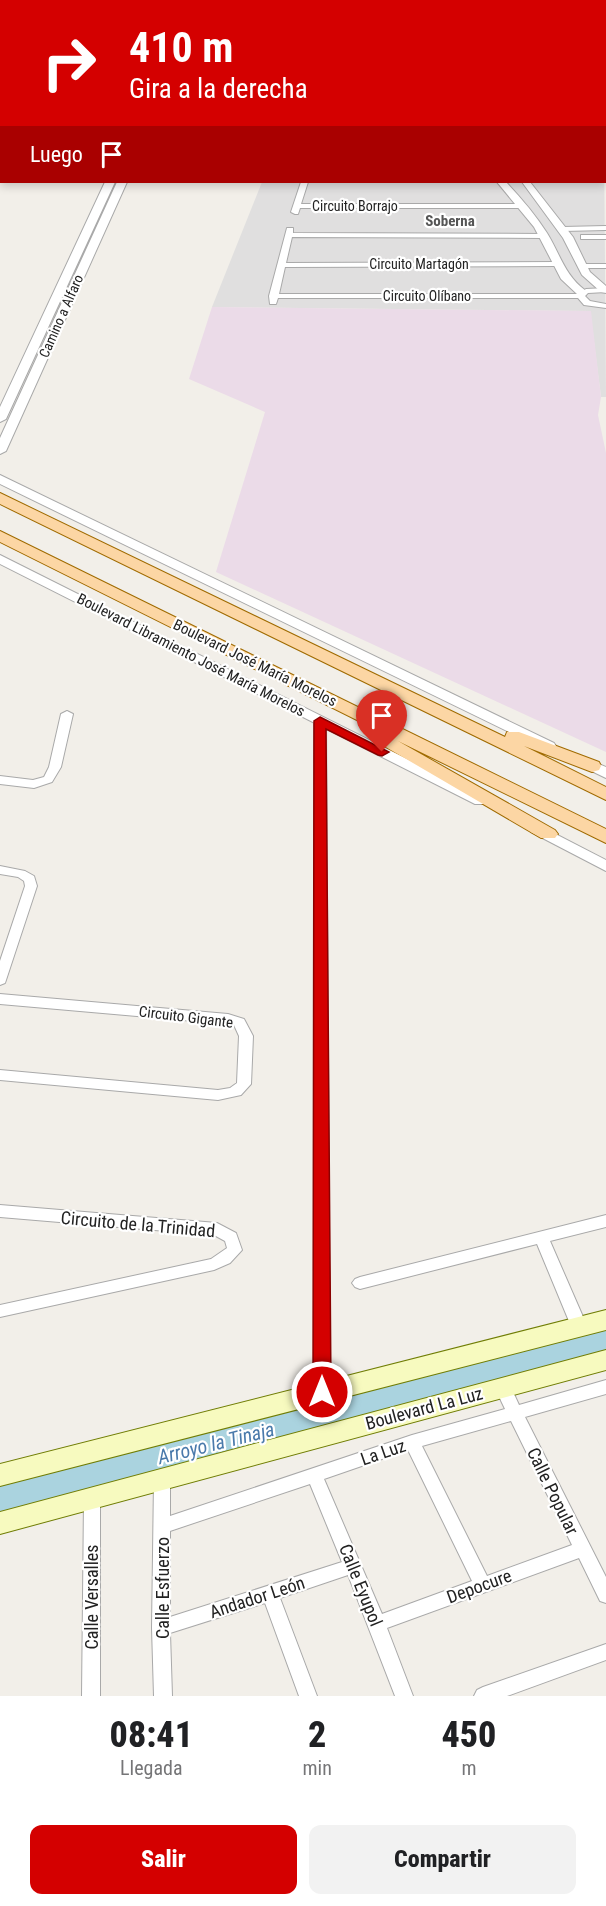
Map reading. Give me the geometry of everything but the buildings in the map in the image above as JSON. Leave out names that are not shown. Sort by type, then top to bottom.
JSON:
[{"type":"main road","points":[[1,484],[394,690],[606,794]]},
{"type":"main road","name":"Boulevard José María Morelos","points":[[0,536],[606,837]]},
{"type":"main road","points":[[299,684],[327,708],[548,834]]},
{"type":"main road","points":[[394,690],[599,770]]},
{"type":"main road","points":[[0,1475],[606,1320]]},
{"type":"main road","name":"Boulevard La Luz","points":[[0,1522],[606,1360]]},
{"type":"street","name":"Camino a Alfaro","points":[[0,419],[110,183]]},
{"type":"street","name":"Camino a Alfaro","points":[[0,451],[122,183]]},
{"type":"street","name":"Circuito Borrajo","points":[[303,183],[296,209],[521,206]]},
{"type":"street","points":[[502,183],[545,239],[556,264],[574,288],[587,303],[606,306]]},
{"type":"street","points":[[527,183],[567,236],[586,273],[606,290]]},
{"type":"street","points":[[545,239],[606,228]]},
{"type":"street","name":"Circuito Olíbano","points":[[545,239],[289,232],[273,299],[581,294],[592,289],[606,290]]},
{"type":"street","points":[[567,236],[606,237]]},
{"type":"street","points":[[81,242],[94,242]]},
{"type":"street","name":"Circuito Martagón","points":[[282,265],[556,264]]},
{"type":"street","points":[[583,266],[606,266]]},
{"type":"street","points":[[47,316],[61,316]]},
{"type":"street","points":[[1,484],[599,770]]},
{"type":"street","name":"Boulevard Libramiento José María Morelos","points":[[0,559],[548,834],[606,866]]},
{"type":"street","points":[[0,780],[34,784],[48,779],[55,767],[68,714]]},
{"type":"street","points":[[320,721],[322,1392]]},
{"type":"street","points":[[0,870],[21,873],[30,879],[31,886],[0,980]]},
{"type":"street","name":"Circuito Gigante","points":[[0,999],[228,1019],[239,1022],[246,1036],[244,1084],[241,1090],[232,1094],[218,1095],[0,1075]]},
{"type":"street","name":"Circuito de la Trinidad","points":[[0,1211],[217,1229],[231,1238],[235,1250],[225,1259],[213,1264],[0,1311]]},
{"type":"street","points":[[360,1283],[606,1221]]},
{"type":"street","points":[[541,1236],[579,1326]]},
{"type":"street","name":"Calle Popular","points":[[502,1386],[606,1595]]},
{"type":"street","name":"La Luz","points":[[162,1526],[412,1442],[606,1387]]},
{"type":"street","points":[[412,1442],[482,1584]]},
{"type":"street","name":"Calle Eyupol","points":[[315,1476],[377,1624],[404,1696]]},
{"type":"street","name":"Calle Esfuerzo","points":[[162,1480],[163,1696]]},
{"type":"street","name":"Calle Versalles","points":[[91,1696],[92,1498]]},
{"type":"street","name":"Depocure","points":[[377,1624],[582,1549]]},
{"type":"street","name":"Andador León","points":[[161,1628],[353,1566]]},
{"type":"street","points":[[270,1593],[308,1696]]},
{"type":"street","points":[[483,1696],[606,1652]]},
{"type":"shaded area","points":[[262,183],[604,183],[606,397],[601,397],[590,311],[212,307]]},
{"type":"shaded area","points":[[212,307],[591,311],[601,397],[598,415],[606,453],[606,752],[216,572],[265,412],[189,379]]},
{"type":"waterway","name":"Arroyo la Tinaja","points":[[0,1498],[606,1342]]},
{"type":"district","name":"Soberna","points":[[450,221]]},
{"type":"route","points":[[322,1392],[320,721],[382,752]]}]
